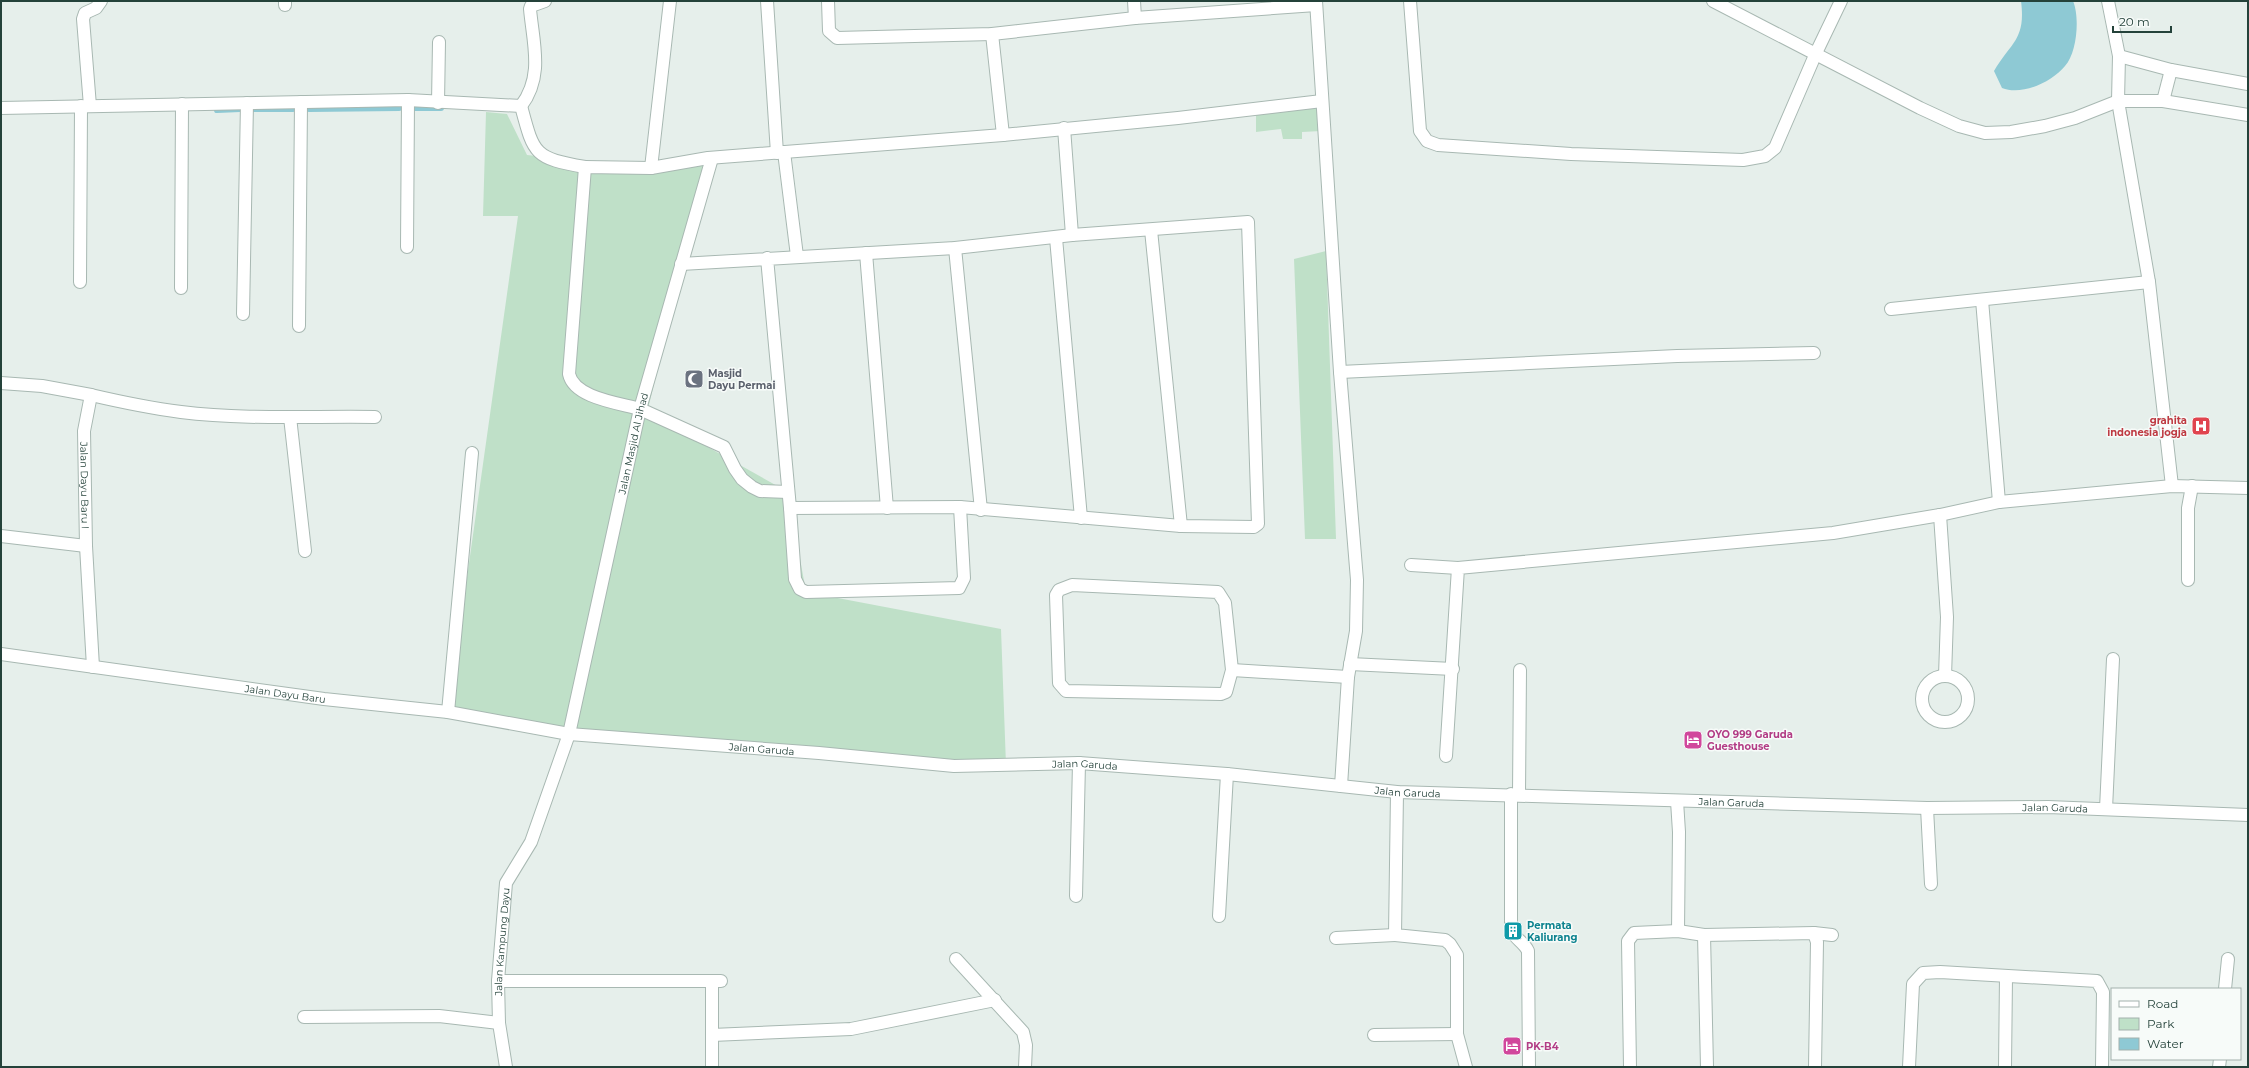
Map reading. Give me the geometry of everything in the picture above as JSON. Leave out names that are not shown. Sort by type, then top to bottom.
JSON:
[{"type":"street","points":[[80,282],[86,106],[83,19],[85,13],[96,8],[101,1]]},
{"type":"street","points":[[521,106],[530,94],[533,85],[536,60],[530,9],[531,6],[545,1]]},
{"type":"street","points":[[651,168],[670,1]]},
{"type":"street","points":[[766,1],[780,153],[797,256]]},
{"type":"street","points":[[828,1],[829,31],[837,38],[992,34],[1135,18],[1216,6],[1316,3],[1340,372],[1357,580],[1356,631],[1348,677],[1341,786]]},
{"type":"street","points":[[1134,1],[1135,18]]},
{"type":"street","points":[[1410,1],[1420,131],[1427,141],[1438,145],[1571,154],[1743,160],[1759,158],[1771,153],[1778,144],[1816,53],[1841,1]]},
{"type":"street","points":[[1713,1],[1920,108],[1959,126],[1985,133],[2011,132],[2045,126],[2075,118],[2118,101],[2163,102],[2248,115]]},
{"type":"street","points":[[2108,1],[2119,56],[2118,101],[2150,282],[2172,486]]},
{"type":"street","points":[[992,34],[1003,135]]},
{"type":"street","points":[[438,103],[439,42]]},
{"type":"street","points":[[2119,56],[2171,70],[2248,84]]},
{"type":"street","points":[[2163,102],[2171,70]]},
{"type":"street","points":[[1,108],[408,100],[438,103],[521,106]]},
{"type":"street","points":[[407,247],[408,100]]},
{"type":"street","points":[[521,106],[532,145],[540,155],[557,162],[585,167],[651,168],[712,158],[1003,135],[1178,118],[1322,101]]},
{"type":"street","points":[[299,326],[301,102]]},
{"type":"street","points":[[243,314],[247,103]]},
{"type":"street","points":[[181,288],[182,104]]},
{"type":"street","points":[[1064,128],[1072,236]]},
{"type":"street","name":"Jalan Masjid Al Jihad","points":[[569,734],[640,409],[712,158]]},
{"type":"street","points":[[585,167],[569,374],[570,382],[582,392],[640,409],[724,447],[735,469],[742,479],[752,487],[760,491],[788,492]]},
{"type":"street","points":[[681,264],[797,256],[955,248],[1072,236],[1248,222],[1260,522],[1254,527],[1181,526],[960,507],[790,508]]},
{"type":"street","points":[[1151,230],[1181,526]]},
{"type":"street","points":[[1056,238],[1081,518]]},
{"type":"street","points":[[955,248],[981,510]]},
{"type":"street","points":[[866,253],[887,508]]},
{"type":"street","points":[[767,258],[795,579],[800,589],[806,592],[959,588],[964,578],[960,507]]},
{"type":"street","points":[[1891,308],[2150,282]]},
{"type":"street","points":[[1982,300],[1999,502]]},
{"type":"street","points":[[1340,372],[1677,356],[1814,352]]},
{"type":"street","points":[[1,383],[42,386],[92,395],[136,406],[182,412],[290,417],[375,417]]},
{"type":"street","name":"Jalan Dayu Baru I","points":[[92,395],[84,431],[86,546],[93,667]]},
{"type":"street","points":[[290,417],[305,551]]},
{"type":"street","points":[[448,712],[472,453]]},
{"type":"street","points":[[1411,564],[1458,568],[1833,533],[1940,515],[1999,502],[2172,486],[2248,488]]},
{"type":"street","points":[[2188,580],[2188,508],[2192,486]]},
{"type":"street","points":[[1940,515],[1947,617],[1945,676]]},
{"type":"street","points":[[1,536],[86,546]]},
{"type":"street","points":[[1446,756],[1453,669],[1458,568]]},
{"type":"street","points":[[1072,585],[1218,592],[1225,603],[1232,670],[1228,690],[1221,694],[1066,691],[1059,683],[1056,595],[1059,590],[1072,585]]},
{"type":"street","name":"Jalan Dayu Baru","points":[[1,654],[324,699],[448,712],[569,734]]},
{"type":"street","points":[[2106,809],[2113,659]]},
{"type":"street","points":[[1350,664],[1453,669]]},
{"type":"street","points":[[1232,670],[1348,677]]},
{"type":"street","points":[[1520,670],[1511,930],[1514,936],[1528,951],[1529,1067]]},
{"type":"street","name":"Jalan Garuda","points":[[569,734],[819,753],[954,766],[1078,762],[1227,774],[1397,792],[1515,794],[1677,801],[1927,808],[2048,807],[2248,814]]},
{"type":"street","name":"Jalan Kampung Dayu","points":[[506,1067],[499,1023],[498,981],[506,883],[531,842],[569,734]]},
{"type":"street","points":[[1076,896],[1078,762]]},
{"type":"street","points":[[1219,916],[1227,774]]},
{"type":"street","points":[[1395,935],[1397,792]]},
{"type":"street","points":[[1677,801],[1679,832],[1678,931]]},
{"type":"street","points":[[1927,808],[1931,884]]},
{"type":"street","points":[[1630,1067],[1628,941],[1634,933],[1678,931],[1704,935],[1814,933],[1832,935]]},
{"type":"street","points":[[1814,933],[1817,942],[1815,1067]]},
{"type":"street","points":[[1336,938],[1395,935],[1445,940],[1455,950],[1457,955],[1457,1034],[1466,1067]]},
{"type":"street","points":[[1704,935],[1707,1067]]},
{"type":"street","points":[[956,959],[1023,1032],[1026,1045],[1025,1067]]},
{"type":"street","points":[[2225,988],[2228,959]]},
{"type":"street","points":[[1909,1067],[1913,984],[1923,973],[1940,972],[2006,977],[2097,981],[2103,992],[2102,1067]]},
{"type":"street","points":[[2005,1067],[2006,977]]},
{"type":"street","points":[[498,981],[716,981],[712,1035],[712,1067]]},
{"type":"street","points":[[712,1035],[851,1029],[995,1000]]},
{"type":"street","points":[[304,1017],[439,1016],[499,1023]]},
{"type":"street","points":[[1374,1035],[1457,1034]]},
{"type":"green space","points":[[1319,105],[1321,131],[1302,132],[1302,139],[1283,139],[1281,129],[1256,132],[1256,114]]},
{"type":"green space","points":[[486,112],[507,114],[527,155],[651,168],[708,161],[647,413],[788,492],[806,592],[1001,629],[1006,765],[569,734],[448,712],[518,216],[483,216]]},
{"type":"green space","points":[[1326,251],[1336,539],[1305,539],[1294,259]]},
{"type":"water","points":[[2021,1],[2073,1],[2077,25],[2075,44],[2065,66],[2045,82],[2027,89],[2010,90],[2002,88],[1994,71],[2016,40],[2019,33],[2022,14]]},
{"type":"waterway","points":[[309,109],[399,108]]},
{"type":"waterway","points":[[415,108],[441,108]]},
{"type":"waterway","points":[[217,110],[240,109]]},
{"type":"waterway","points":[[253,109],[293,109]]},
{"type":"place","name":"Masjid Dayu Permai","points":[[694,379]]},
{"type":"place","name":"grahita indonesia jogja","points":[[2201,426]]},
{"type":"place","name":"OYO 999 Garuda Guesthouse","points":[[1693,740]]},
{"type":"place","name":"Permata Kaliurang","points":[[1513,931]]},
{"type":"place","name":"PK-B4","points":[[1512,1046]]}]
